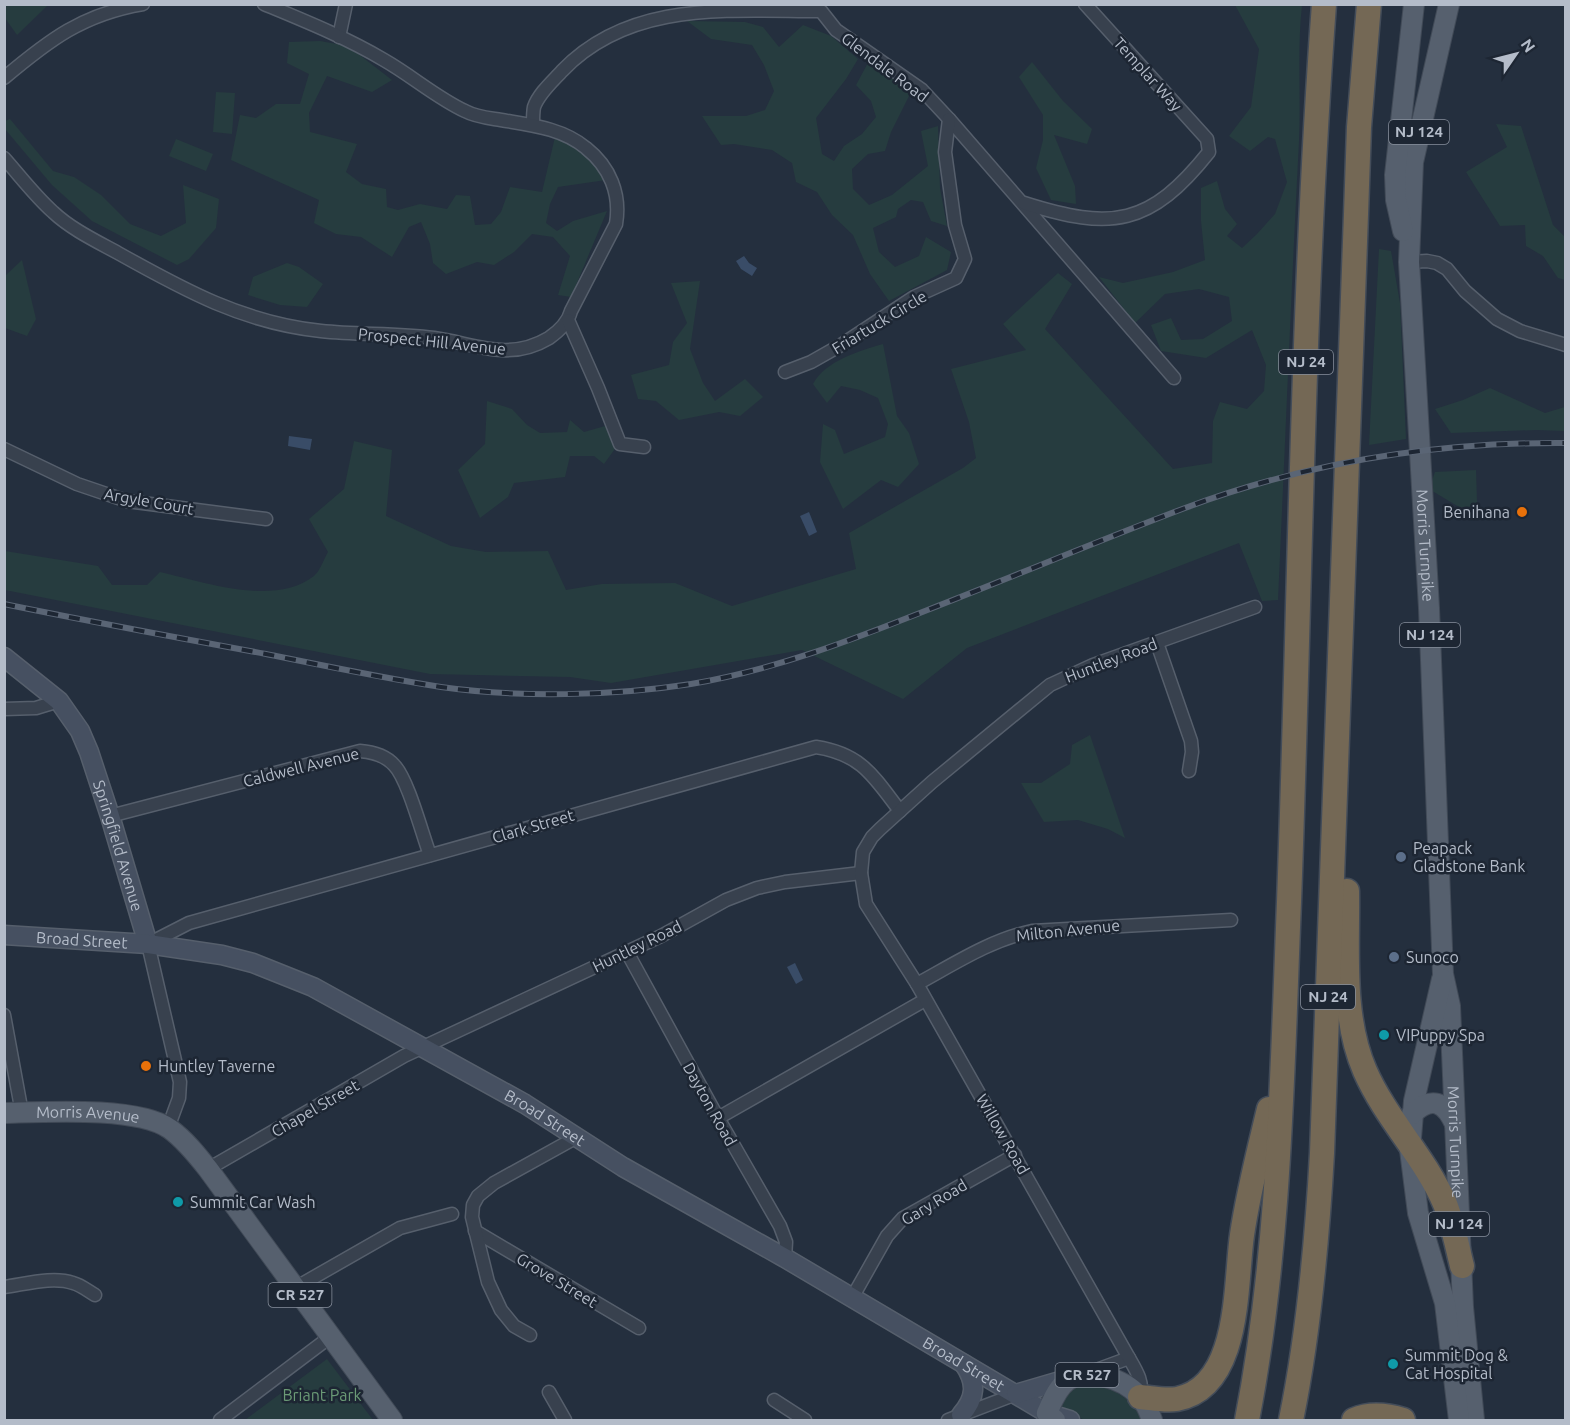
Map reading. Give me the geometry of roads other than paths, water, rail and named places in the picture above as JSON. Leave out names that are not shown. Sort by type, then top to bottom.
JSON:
[{"type":"highway","name":"NJ 24","points":[[1247,1420],[1258,1365],[1273,1228],[1283,1055],[1311,201],[1324,4]]},
{"type":"highway","name":"NJ 24","points":[[1292,1420],[1309,1313],[1320,1186],[1327,1050],[1359,127],[1369,4]]},
{"type":"highway","points":[[1342,576],[1348,985],[1352,1017],[1365,1072],[1446,1205],[1462,1266]]},
{"type":"highway","points":[[1140,1397],[1172,1400],[1186,1396],[1204,1384],[1219,1364],[1232,1324],[1248,1201],[1283,1055]]},
{"type":"highway","points":[[1354,1420],[1383,1415],[1403,1420]]},
{"type":"main road","name":"NJ 124","points":[[1409,262],[1396,200],[1395,175],[1414,4]]},
{"type":"main road","name":"NJ 124","points":[[1409,262],[1413,162],[1449,4]]},
{"type":"main road","name":"Morris Turnpike","points":[[1409,262],[1429,608],[1443,974],[1450,1006],[1466,1339],[1474,1420]]},
{"type":"main road","name":"Springfield Avenue","points":[[4,657],[58,700],[80,731],[110,816],[148,944]]},
{"type":"main road","name":"Broad Street","points":[[4,935],[148,944],[222,955],[253,963],[313,987],[525,1104],[623,1167],[785,1258],[1051,1417],[1070,1420]]},
{"type":"main road","name":"Morris Turnpike","points":[[1443,974],[1412,1114],[1410,1145],[1418,1213],[1445,1303],[1459,1420]]},
{"type":"main road","points":[[1412,1114],[1425,1103],[1436,1103],[1445,1108],[1455,1124]]},
{"type":"main road","name":"Morris Avenue","points":[[13,1113],[123,1116],[150,1120],[168,1128]]},
{"type":"main road","name":"CR 527","points":[[168,1128],[192,1149],[208,1169],[392,1420]]},
{"type":"main road","points":[[955,1418],[971,1403],[974,1389],[971,1376],[964,1364]]},
{"type":"main road","name":"CR 527","points":[[1051,1417],[1062,1386],[1078,1375],[1111,1379],[1127,1386],[1140,1397],[1152,1420]]},
{"type":"main road","points":[[1016,1394],[1078,1375]]},
{"type":"street","points":[[4,78],[41,47],[87,19],[143,4]]},
{"type":"street","name":"Prospect Hill Avenue","points":[[4,158],[30,190],[54,214],[84,234],[163,278],[231,311],[320,331],[434,338],[499,351],[530,348],[555,334],[568,320],[616,224],[617,195],[613,182],[586,147],[562,132],[466,112],[383,59],[264,4]]},
{"type":"street","points":[[339,37],[346,4]]},
{"type":"street","name":"Templar Way","points":[[1023,203],[1079,218],[1101,220],[1120,218],[1159,202],[1179,186],[1209,152],[1207,139],[1085,4]]},
{"type":"street","name":"Glendale Road","points":[[533,125],[534,107],[543,92],[586,47],[622,26],[657,15],[695,11],[818,8],[836,30],[922,90],[1174,378]]},
{"type":"street","name":"Friartuck Circle","points":[[785,372],[811,362],[842,345],[914,297],[956,278],[965,259],[955,225],[945,152],[949,119]]},
{"type":"street","points":[[1409,262],[1437,263],[1447,269],[1465,291],[1497,319],[1520,331],[1566,345]]},
{"type":"street","points":[[568,320],[620,444],[644,447]]},
{"type":"street","name":"Argyle Court","points":[[4,449],[77,484],[127,501],[266,519]]},
{"type":"street","name":"Huntley Road","points":[[421,1047],[661,936],[726,900],[757,888],[785,882],[861,873],[863,852],[880,828],[1050,685],[1094,665],[1255,607]]},
{"type":"street","points":[[1157,643],[1191,741],[1189,771]]},
{"type":"street","points":[[4,709],[36,708],[58,700]]},
{"type":"street","name":"Clark Street","points":[[148,944],[189,923],[816,747],[837,751],[855,759],[866,768],[900,811]]},
{"type":"street","name":"Caldwell Avenue","points":[[110,816],[360,751],[369,752],[386,758],[399,770],[430,855]]},
{"type":"street","name":"Willow Road","points":[[861,873],[866,904],[917,984],[1129,1358],[1140,1380],[1142,1389],[1140,1397]]},
{"type":"street","name":"Milton Avenue","points":[[917,984],[1000,940],[1032,931],[1231,920]]},
{"type":"street","name":"Springfield Avenue","points":[[148,944],[180,1082],[179,1098],[168,1128]]},
{"type":"street","name":"Dayton Road","points":[[627,952],[780,1226],[785,1239],[785,1258]]},
{"type":"street","points":[[718,1118],[926,1000]]},
{"type":"street","points":[[4,1015],[13,1113]]},
{"type":"street","name":"Chapel Street","points":[[208,1169],[421,1047]]},
{"type":"street","points":[[530,1335],[514,1326],[501,1310],[488,1282],[471,1217],[473,1205],[485,1189],[577,1137]]},
{"type":"street","name":"Gary Road","points":[[852,1298],[887,1236],[903,1218],[1015,1155]]},
{"type":"street","points":[[295,1288],[400,1228],[453,1214]]},
{"type":"street","name":"Grove Street","points":[[475,1232],[639,1328]]},
{"type":"street","points":[[4,1287],[39,1282],[71,1282],[95,1295]]},
{"type":"street","points":[[220,1420],[330,1336]]},
{"type":"street","points":[[1078,1375],[1129,1358]]},
{"type":"street","points":[[549,1392],[565,1420]]},
{"type":"street","points":[[955,1418],[1016,1394]]},
{"type":"street","points":[[774,1400],[806,1420]]},
{"type":"water","points":[[744,256],[757,268],[752,276],[741,269],[736,261]]},
{"type":"water","points":[[289,436],[312,439],[310,450],[288,446]]},
{"type":"water","points":[[809,512],[817,532],[809,536],[800,516]]},
{"type":"water","points":[[795,963],[803,980],[796,984],[787,967]]},
{"type":"railway","points":[[4,604],[354,672],[471,691],[566,694],[661,688],[752,671],[842,643],[1185,508],[1278,478],[1372,458],[1420,451],[1468,446],[1566,443]]},
{"type":"place","name":"Benihana","points":[[1522,512]]},
{"type":"place","name":"Peapack Gladstone Bank","points":[[1401,857]]},
{"type":"place","name":"Sunoco","points":[[1394,957]]},
{"type":"place","name":"VIPuppy Spa","points":[[1384,1035]]},
{"type":"place","name":"Huntley Taverne","points":[[146,1066]]},
{"type":"place","name":"Summit Car Wash","points":[[178,1202]]},
{"type":"place","name":"Summit Dog & Cat Hospital","points":[[1393,1364]]},
{"type":"park label","name":"Briant Park","points":[[322,1395]]}]
